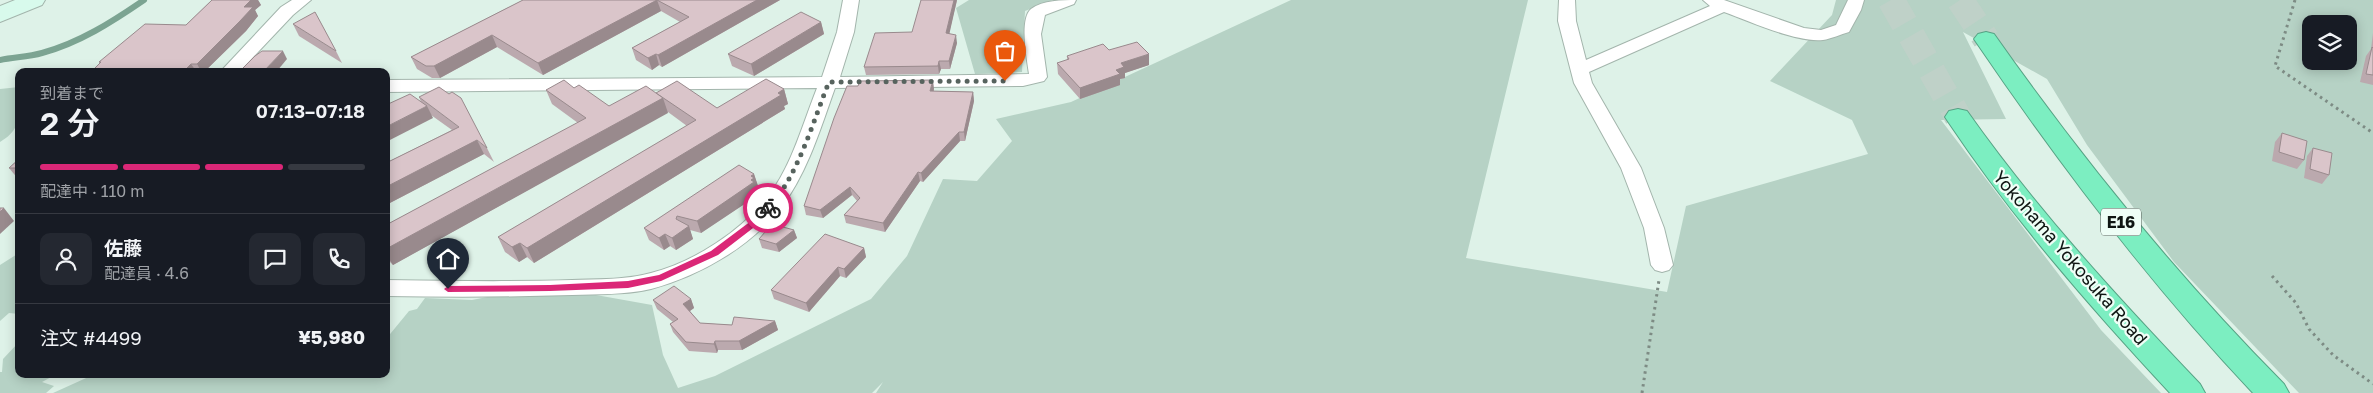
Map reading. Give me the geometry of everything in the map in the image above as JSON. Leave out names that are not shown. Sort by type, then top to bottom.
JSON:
[{"type":"highway","name":"E16","points":[[1986,39],[2037,115],[2099,197],[2184,298],[2273,393]]},
{"type":"highway","name":"Yokohama Yokosuka Road","points":[[1958,116],[1988,162],[2027,213],[2090,288],[2189,393]]},
{"type":"street","points":[[0,4],[10,0]]},
{"type":"street","points":[[0,15],[34,0]]},
{"type":"street","points":[[232,68],[284,5],[303,0]]},
{"type":"street","points":[[390,288],[550,288],[628,284],[661,278],[714,253],[754,223],[776,201],[795,166],[840,56],[848,28],[850,0]]},
{"type":"street","points":[[390,86],[1023,81],[1038,77],[1032,34],[1037,12],[1068,0]]},
{"type":"street","points":[[1567,0],[1567,21],[1583,83],[1631,168],[1654,228],[1662,265]]},
{"type":"street","points":[[1579,70],[1717,3],[1802,33],[1822,35],[1843,28],[1856,0]]},
{"type":"path","points":[[2295,0],[2275,66],[2373,133]]},
{"type":"path","points":[[1642,393],[1662,265]]},
{"type":"path","points":[[2272,276],[2296,303],[2309,330],[2333,355],[2373,384]]},
{"type":"green space","points":[[969,0],[1053,0],[1025,11],[1022,72],[975,74],[956,8]]},
{"type":"green space","points":[[1291,0],[1528,0],[1466,258],[1667,292],[1686,206],[1868,154],[1852,120],[1770,81],[1832,15],[1836,0],[2373,0],[2373,393],[2299,393],[2174,262],[2087,145],[2047,79],[1963,32],[2006,119],[1941,120],[2101,330],[2161,393],[876,393],[883,382],[872,393],[53,393],[86,378],[390,378],[390,334],[409,311],[417,309],[425,298],[472,300],[497,295],[596,295],[652,305],[663,355],[678,388],[715,376],[871,299],[907,256],[943,179],[977,181],[1012,141],[996,119],[1071,102]]},
{"type":"green space","points":[[15,87],[15,128],[8,137],[0,142],[0,89]]},
{"type":"green space","points":[[15,256],[15,314],[9,313],[0,321],[0,265]]},
{"type":"green space","points":[[15,346],[15,378],[50,378],[42,382],[54,386],[46,393],[0,393],[0,372],[2,372],[3,359]]},
{"type":"building","points":[[212,0],[251,0],[244,7],[253,7],[197,64],[191,64],[187,68],[95,68],[101,62],[99,62],[145,24],[186,25]]},
{"type":"building","points":[[523,0],[657,0],[538,63],[492,35],[434,66],[426,66],[411,57]]},
{"type":"building","points":[[657,0],[757,0],[658,55],[656,54],[648,58],[632,48],[689,17]]},
{"type":"building","points":[[921,0],[954,0],[946,33],[956,35],[949,61],[939,61],[938,66],[864,67],[875,33],[912,32]]},
{"type":"building","points":[[315,12],[336,51],[293,24]]},
{"type":"building","points":[[801,12],[821,22],[751,64],[728,54]]},
{"type":"building","points":[[1137,42],[1149,54],[1121,63],[1124,67],[1116,70],[1120,74],[1080,88],[1057,63],[1069,59],[1067,56],[1103,44],[1109,50]]},
{"type":"building","points":[[2373,48],[2373,75],[2366,74]]},
{"type":"building","points":[[262,51],[283,51],[267,68],[243,68]]},
{"type":"building","points":[[766,79],[784,89],[778,93],[781,95],[527,248],[520,243],[512,247],[498,237],[696,120],[656,93],[677,81],[717,108]]},
{"type":"building","points":[[564,80],[574,88],[579,85],[609,106],[646,86],[663,98],[390,247],[390,223],[586,118],[546,90]]},
{"type":"building","points":[[933,80],[930,91],[973,92],[964,132],[959,132],[921,173],[918,172],[883,223],[844,215],[860,198],[850,187],[820,210],[804,206],[847,86],[858,86],[860,81]]},
{"type":"building","points":[[439,87],[449,94],[452,92],[461,98],[487,148],[477,140],[390,185],[390,161],[459,127],[419,97]]},
{"type":"building","points":[[410,94],[427,106],[390,125],[390,103]]},
{"type":"building","points":[[2282,133],[2307,141],[2304,160],[2279,152]]},
{"type":"building","points":[[2313,148],[2332,153],[2329,175],[2310,169]]},
{"type":"building","points":[[15,163],[15,168],[9,168]]},
{"type":"building","points":[[739,165],[754,174],[751,176],[754,178],[751,180],[754,182],[697,221],[677,216],[676,219],[689,226],[672,238],[665,234],[659,238],[644,228]]},
{"type":"building","points":[[772,224],[794,230],[776,244],[759,239]]},
{"type":"building","points":[[825,234],[864,248],[844,269],[838,267],[806,303],[771,290]]},
{"type":"building","points":[[674,286],[691,299],[683,304],[700,323],[732,325],[734,317],[775,321],[739,341],[715,341],[714,344],[686,342],[670,324],[678,319],[653,300]]},
{"type":"waterway","points":[[0,60],[37,54],[69,44],[107,24],[144,0]]},
{"type":"tunnel","points":[[1891,0],[1958,117]]},
{"type":"tunnel","points":[[1960,0],[1986,39]]},
{"type":"way so far","points":[[768,208],[776,201],[795,166],[829,82],[1005,81]]},
{"type":"route","points":[[448,289],[550,288],[628,284],[661,278],[714,253],[754,223],[768,208]]}]
